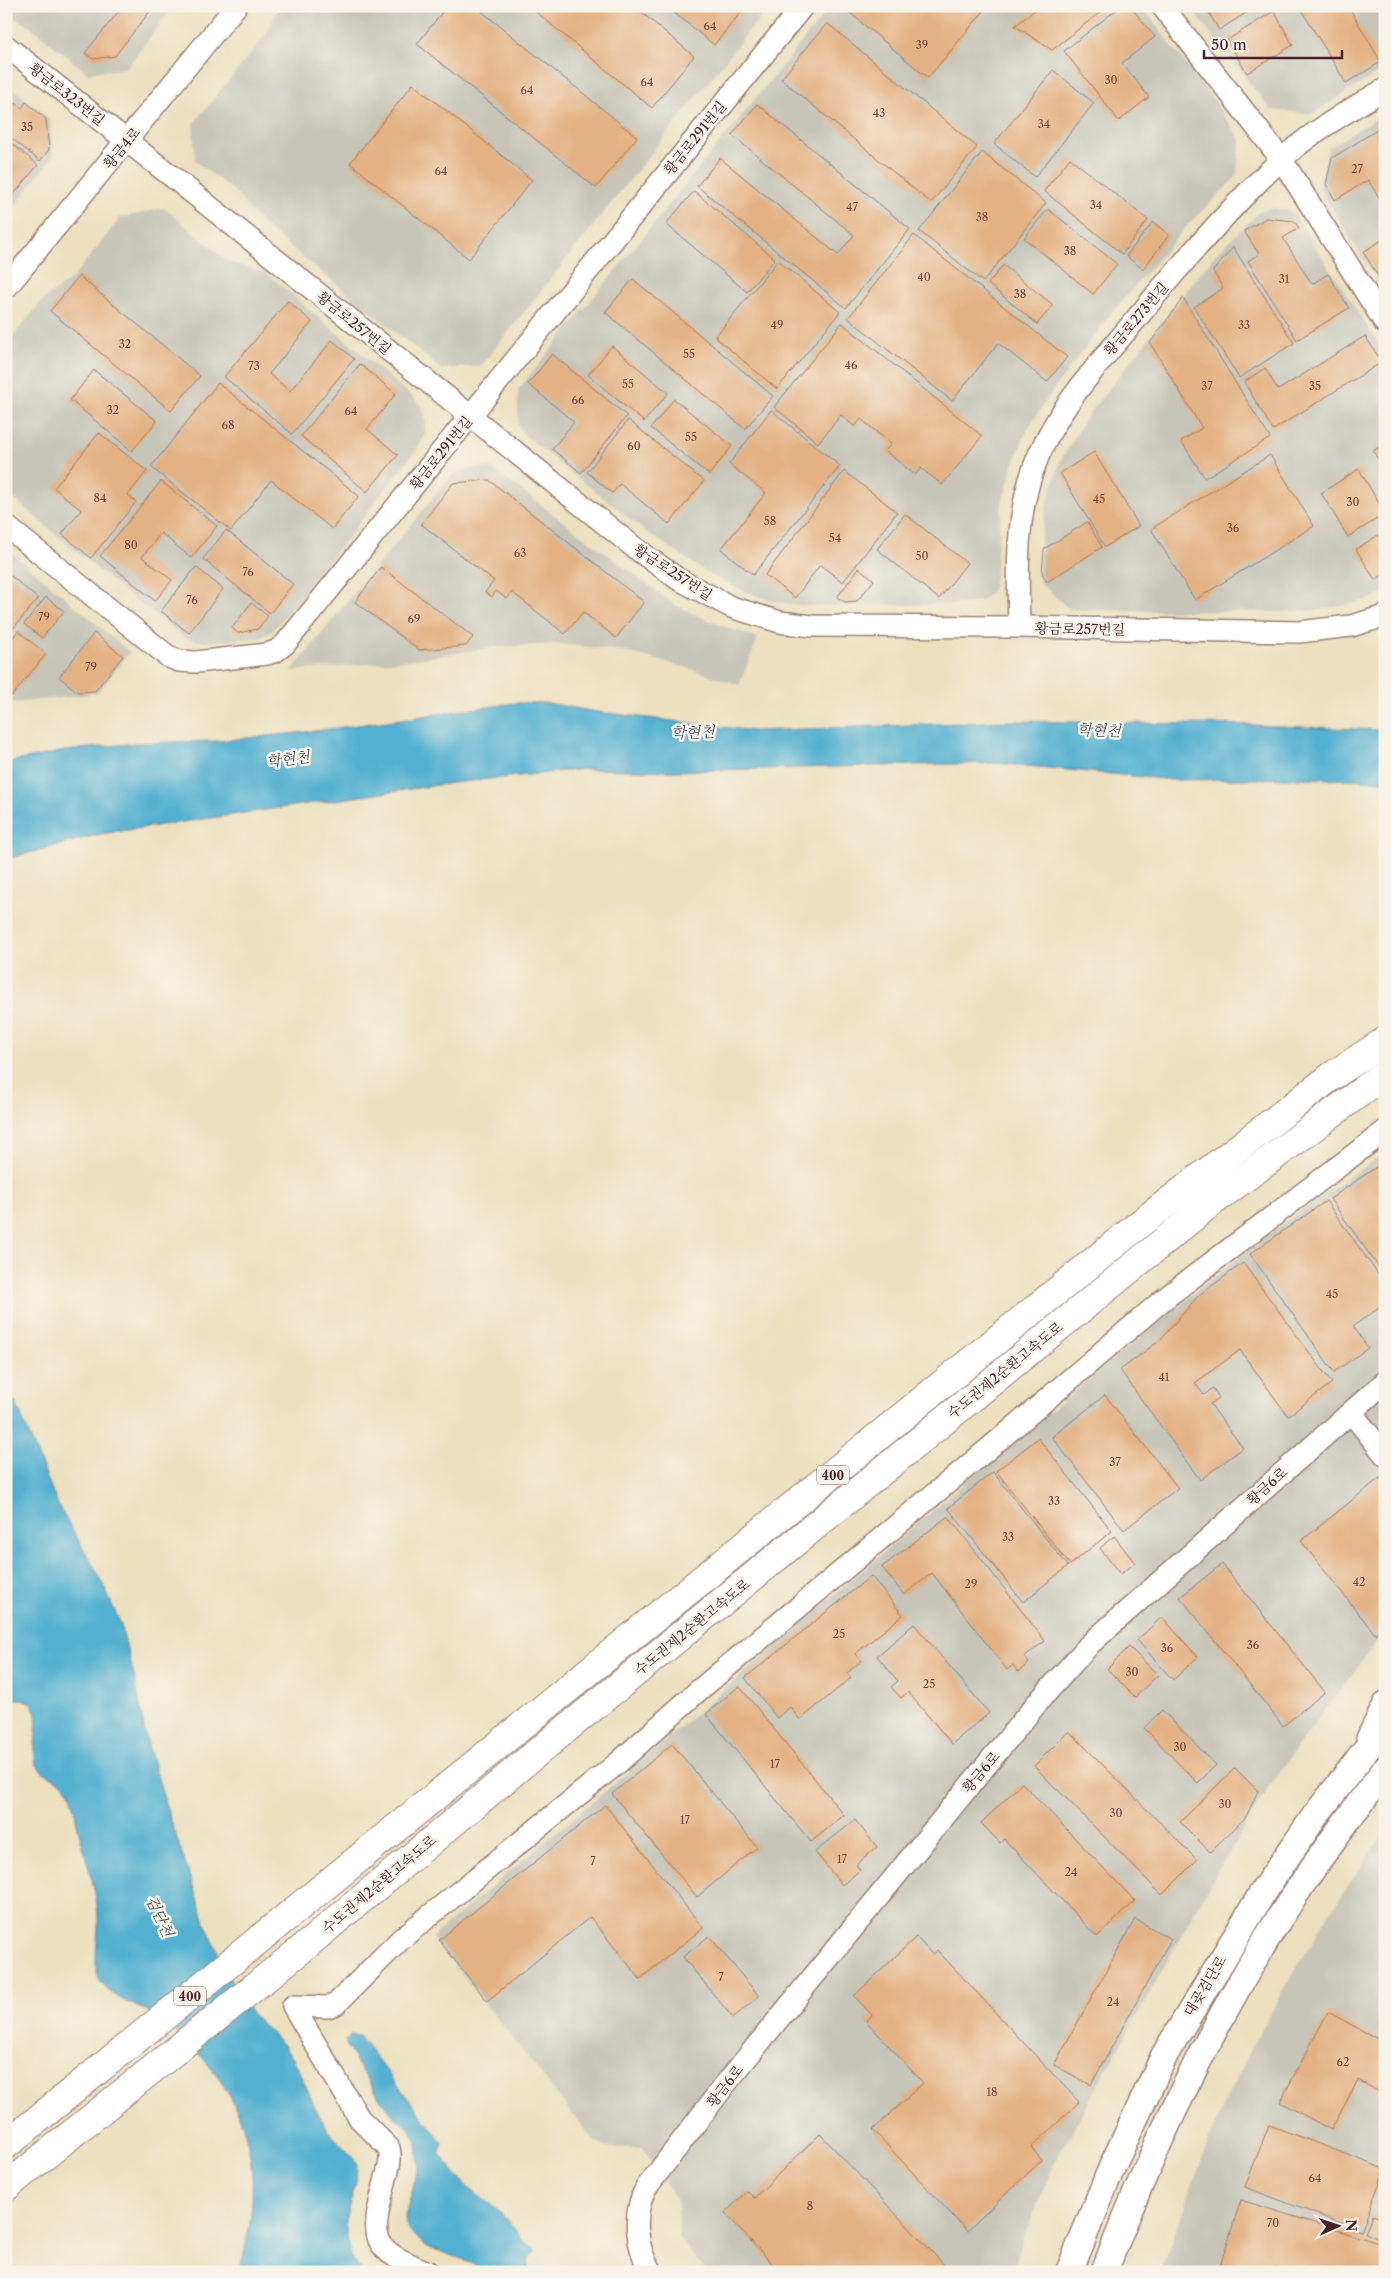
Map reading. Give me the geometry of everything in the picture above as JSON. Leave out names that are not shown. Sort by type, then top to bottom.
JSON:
[{"type":"highway","name":"수도권제2순환고속도로","points":[[6,2145],[288,1918],[1142,1222],[1325,1082],[1385,1041]]},
{"type":"highway","name":"수도권제2순환고속도로","points":[[6,2187],[303,1948],[514,1772],[1200,1212],[1385,1074]]},
{"type":"main road","name":"대곶검단로","points":[[1069,2272],[1112,2167],[1165,2054],[1266,1887],[1315,1816],[1385,1725]]},
{"type":"main road","points":[[1104,2272],[1133,2200],[1174,2110],[1213,2033],[1267,1938],[1337,1833],[1385,1770]]},
{"type":"street","name":"황금4로","points":[[6,288],[236,6]]},
{"type":"street","name":"황금로291번길","points":[[6,526],[169,657],[179,661],[196,662],[267,654],[276,651],[289,639],[803,6]]},
{"type":"street","points":[[1162,6],[1282,160],[1385,323]]},
{"type":"street","name":"황금로323번길","points":[[6,46],[127,141]]},
{"type":"street","name":"황금로273번길","points":[[1020,627],[1020,522],[1033,469],[1046,439],[1084,382],[1216,224],[1305,140],[1385,88]]},
{"type":"street","name":"황금로257번길","points":[[127,141],[635,548],[678,578],[732,607],[780,622],[812,626],[1020,627],[1299,632],[1351,626],[1385,616]]},
{"type":"street","points":[[428,2272],[399,2260],[383,2248],[376,2224],[390,2165],[389,2148],[359,2118],[293,2006],[322,2008],[336,2004],[401,1939],[619,1762],[698,1691],[1012,1429],[1164,1298],[1385,1131]]},
{"type":"street","name":"황금6로","points":[[651,2272],[641,2249],[638,2234],[640,2199],[646,2188],[727,2082],[1044,1696],[1090,1644],[1385,1382]]},
{"type":"street","points":[[1351,1412],[1385,1455]]},
{"type":"street","points":[[1353,1767],[1385,1702]]},
{"type":"shaded area","points":[[6,6],[174,6],[126,68],[87,73],[30,26],[6,14]]},
{"type":"shaded area","points":[[280,6],[769,6],[481,366],[441,369],[262,224],[234,191],[195,161],[193,124],[265,36]]},
{"type":"shaded area","points":[[831,6],[1141,6],[1213,99],[1241,140],[1236,177],[1186,227],[1109,316],[1053,390],[1027,430],[1013,465],[1002,504],[992,591],[982,600],[969,604],[807,606],[777,602],[745,592],[709,574],[649,534],[523,434],[518,424],[518,390]]},
{"type":"shaded area","points":[[1189,6],[1385,6],[1385,68],[1312,114],[1271,110]]},
{"type":"shaded area","points":[[6,83],[50,119],[53,156],[6,217]]},
{"type":"shaded area","points":[[1385,113],[1385,293],[1320,189],[1328,148]]},
{"type":"shaded area","points":[[164,208],[229,262],[266,273],[408,393],[421,405],[426,419],[425,435],[414,453],[295,604],[270,633],[260,638],[203,642],[185,638],[113,582],[6,492],[6,344],[45,298],[72,279],[120,218]]},
{"type":"shaded area","points":[[1273,208],[1286,210],[1295,215],[1385,354],[1385,594],[1352,604],[1318,610],[1283,612],[1070,610],[1039,582],[1041,537],[1047,503],[1060,462],[1085,419],[1215,255],[1259,212]]},
{"type":"shaded area","points":[[486,467],[494,470],[675,605],[709,621],[758,638],[739,685],[691,669],[624,651],[560,644],[497,647],[402,661],[291,671],[452,475],[461,470]]},
{"type":"shaded area","points":[[6,548],[130,652],[97,693],[15,703],[6,696]]},
{"type":"shaded area","points":[[1385,1152],[1385,1631],[1297,1747],[1256,1808],[1213,1879],[1055,2162],[1026,2231],[1012,2272],[707,2272],[678,2237],[678,2202],[643,2148],[606,2148],[594,2141],[432,1937],[668,1738],[969,1479],[1155,1324],[1266,1236]]},
{"type":"shaded area","points":[[1385,1832],[1385,2272],[1160,2272],[1221,2109],[1262,2028],[1321,1926]]},
{"type":"water","name":"학현천","points":[[516,703],[547,703],[591,711],[754,731],[1012,721],[1248,725],[1385,730],[1385,781],[1308,778],[1174,780],[995,763],[674,771],[584,769],[452,783],[100,834],[6,859],[6,763],[64,751],[138,743],[218,741],[315,731]]},
{"type":"water","name":"검단천","points":[[6,1390],[16,1403],[59,1507],[98,1574],[120,1622],[134,1675],[146,1738],[167,1809],[206,1925],[232,1983],[253,2015],[283,2045],[294,2060],[328,2131],[357,2162],[356,2183],[345,2220],[352,2258],[361,2272],[239,2272],[251,2214],[252,2186],[250,2158],[245,2132],[235,2106],[220,2080],[186,2040],[156,2016],[113,1994],[100,1981],[96,1960],[97,1905],[71,1795],[63,1784],[39,1768],[36,1763],[35,1710],[30,1703],[21,1699],[6,1700]]},
{"type":"water","points":[[351,2034],[359,2036],[443,2143],[439,2153],[467,2187],[491,2205],[513,2226],[525,2245],[534,2248],[535,2251],[528,2260],[529,2272],[494,2272],[426,2246],[407,2228],[405,2216],[419,2165],[417,2143],[411,2130],[392,2114],[380,2099],[347,2047],[346,2041]]},
{"type":"building","points":[[123,6],[154,6],[115,56],[93,59],[85,53]]},
{"type":"building","points":[[447,6],[475,6],[637,137],[596,188],[417,44]]},
{"type":"building","points":[[529,6],[634,6],[694,56],[652,108]]},
{"type":"building","points":[[666,6],[746,6],[714,45]]},
{"type":"building","points":[[846,6],[976,6],[983,12],[928,78],[844,8]]},
{"type":"building","points":[[1040,6],[1108,6],[1052,50],[1015,26]]},
{"type":"building","points":[[1121,6],[1130,6],[1155,37],[1122,63],[1149,97],[1119,121],[1064,51]]},
{"type":"building","points":[[1205,6],[1257,6],[1219,30]]},
{"type":"building","points":[[1299,6],[1348,6],[1381,62],[1346,83]]},
{"type":"building","points":[[1274,11],[1293,45],[1247,73],[1227,40]]},
{"type":"building","points":[[827,23],[977,147],[931,203],[781,79]]},
{"type":"building","points":[[1053,70],[1094,103],[1035,177],[994,144]]},
{"type":"building","points":[[413,84],[532,180],[469,259],[350,163]]},
{"type":"building","points":[[26,102],[46,119],[49,150],[40,161],[6,134],[6,116],[16,103],[22,108]]},
{"type":"building","points":[[757,104],[910,229],[846,308],[697,186],[720,158],[838,255],[854,235],[732,135]]},
{"type":"building","points":[[1385,125],[1385,207],[1368,180],[1335,200],[1326,184],[1332,158]]},
{"type":"building","points":[[6,139],[38,165],[6,204]]},
{"type":"building","points":[[982,152],[1046,203],[983,282],[919,231]]},
{"type":"building","points":[[1070,158],[1148,220],[1122,254],[1044,191]]},
{"type":"building","points":[[694,191],[775,259],[747,292],[666,224]]},
{"type":"building","points":[[1048,209],[1117,264],[1093,294],[1024,238]]},
{"type":"building","points":[[1266,218],[1294,221],[1299,228],[1283,238],[1312,284],[1328,274],[1349,308],[1297,340],[1248,261],[1259,254],[1244,231]]},
{"type":"building","points":[[1153,222],[1169,235],[1143,269],[1126,256]]},
{"type":"building","points":[[914,235],[1067,357],[1047,382],[998,343],[952,401],[848,318]]},
{"type":"building","points":[[1385,238],[1385,283],[1383,284],[1363,252]]},
{"type":"building","points":[[1233,247],[1294,343],[1239,378],[1194,307],[1223,288],[1213,271]]},
{"type":"building","points":[[778,260],[840,312],[777,389],[715,337]]},
{"type":"building","points":[[1003,265],[1053,305],[1037,324],[988,284]]},
{"type":"building","points":[[79,276],[200,376],[171,411],[50,311]]},
{"type":"building","points":[[633,279],[773,396],[745,429],[605,312]]},
{"type":"building","points":[[1183,298],[1270,438],[1205,478],[1181,441],[1202,428],[1150,343]]},
{"type":"building","points":[[288,301],[312,322],[269,374],[290,391],[332,340],[354,359],[292,434],[224,377]]},
{"type":"building","points":[[842,323],[982,436],[942,485],[921,468],[915,475],[885,451],[891,444],[861,419],[855,427],[841,415],[818,443],[774,407]]},
{"type":"building","points":[[1365,336],[1382,362],[1273,430],[1244,382],[1265,368],[1278,390]]},
{"type":"building","points":[[612,346],[668,393],[644,422],[588,375]]},
{"type":"building","points":[[552,354],[627,416],[581,473],[552,449],[574,422],[528,384]]},
{"type":"building","points":[[360,364],[396,394],[367,429],[398,455],[367,492],[301,436]]},
{"type":"building","points":[[94,370],[157,421],[132,451],[70,400]]},
{"type":"building","points":[[218,383],[359,496],[332,529],[271,480],[231,531],[151,467]]},
{"type":"building","points":[[674,399],[732,446],[709,475],[651,428]]},
{"type":"building","points":[[771,410],[840,466],[753,575],[721,549],[766,493],[729,464]]},
{"type":"building","points":[[628,420],[704,481],[669,524],[620,484],[612,493],[587,472]]},
{"type":"building","points":[[99,433],[147,471],[128,495],[136,502],[91,558],[62,534],[81,510],[54,488]]},
{"type":"building","points":[[1385,444],[1385,470],[1373,451]]},
{"type":"building","points":[[1094,452],[1139,526],[1105,547],[1060,473]]},
{"type":"building","points":[[1270,455],[1314,526],[1195,600],[1151,529]]},
{"type":"building","points":[[1359,469],[1385,514],[1348,537],[1321,493]]},
{"type":"building","points":[[844,471],[897,512],[843,582],[820,565],[795,598],[765,575]]},
{"type":"building","points":[[489,480],[644,602],[616,638],[583,612],[565,634],[512,592],[507,599],[496,591],[492,597],[485,592],[494,581],[421,524],[453,483]]},
{"type":"building","points":[[161,481],[217,526],[191,558],[161,533],[142,557],[172,580],[155,601],[100,556]]},
{"type":"building","points":[[905,514],[967,563],[939,599],[877,549]]},
{"type":"building","points":[[1087,522],[1102,547],[1047,582],[1042,573],[1044,549]]},
{"type":"building","points":[[226,530],[293,584],[270,613],[203,559]]},
{"type":"building","points":[[1385,531],[1385,574],[1375,580],[1356,549]]},
{"type":"building","points":[[196,567],[223,589],[189,633],[161,611]]},
{"type":"building","points":[[381,567],[473,637],[466,646],[419,650],[355,602]]},
{"type":"building","points":[[859,568],[874,580],[857,601],[845,602],[837,597]]},
{"type":"building","points":[[11,576],[38,599],[6,637],[6,581]]},
{"type":"building","points":[[46,597],[64,611],[42,638],[24,624]]},
{"type":"building","points":[[251,603],[268,616],[258,629],[238,633],[232,628]]},
{"type":"building","points":[[18,631],[46,654],[12,696],[6,692],[6,646]]},
{"type":"building","points":[[94,633],[123,656],[95,691],[78,692],[59,677]]},
{"type":"building","points":[[1385,1161],[1385,1276],[1330,1199]]},
{"type":"building","points":[[1326,1201],[1385,1284],[1385,1304],[1353,1326],[1368,1348],[1334,1372],[1250,1254]]},
{"type":"building","points":[[1243,1263],[1332,1383],[1288,1416],[1240,1350],[1195,1383],[1204,1395],[1213,1388],[1219,1398],[1210,1404],[1243,1448],[1200,1480],[1120,1370],[1159,1341],[1198,1296]]},
{"type":"building","points":[[1105,1395],[1178,1488],[1124,1530],[1052,1437]]},
{"type":"building","points":[[1038,1438],[1112,1531],[1070,1565],[996,1471]]},
{"type":"building","points":[[993,1472],[1068,1566],[1023,1602],[948,1508]]},
{"type":"building","points":[[1380,1478],[1385,1484],[1385,1624],[1375,1634],[1301,1541]]},
{"type":"building","points":[[948,1516],[1045,1641],[1024,1657],[1029,1663],[1018,1672],[1013,1665],[1007,1670],[932,1573],[904,1595],[882,1567]]},
{"type":"building","points":[[1114,1536],[1135,1563],[1120,1574],[1100,1548]]},
{"type":"building","points":[[1222,1564],[1325,1692],[1283,1726],[1180,1597]]},
{"type":"building","points":[[871,1576],[903,1615],[855,1654],[861,1661],[847,1673],[851,1678],[800,1720],[790,1707],[777,1718],[745,1678]]},
{"type":"building","points":[[1162,1617],[1198,1657],[1173,1680],[1137,1640]]},
{"type":"building","points":[[914,1624],[989,1713],[952,1744],[908,1692],[901,1698],[891,1687],[898,1681],[877,1656]]},
{"type":"building","points":[[1129,1647],[1158,1675],[1135,1697],[1107,1669]]},
{"type":"building","points":[[739,1686],[844,1815],[811,1842],[706,1714]]},
{"type":"building","points":[[1162,1710],[1216,1765],[1198,1783],[1144,1728]]},
{"type":"building","points":[[1069,1731],[1197,1860],[1162,1895],[1034,1766]]},
{"type":"building","points":[[672,1744],[757,1847],[697,1897],[612,1794]]},
{"type":"building","points":[[1235,1768],[1258,1791],[1246,1817],[1210,1852],[1180,1822]]},
{"type":"building","points":[[1022,1783],[1135,1901],[1097,1937],[1004,1839],[1000,1843],[981,1823]]},
{"type":"building","points":[[605,1805],[703,1928],[640,1979],[590,1917],[487,2001],[439,1940]]},
{"type":"building","points":[[855,1820],[877,1847],[856,1865],[860,1870],[842,1885],[815,1852]]},
{"type":"building","points":[[1135,1919],[1171,1939],[1091,2085],[1054,2065]]},
{"type":"building","points":[[709,1936],[759,1996],[733,2018],[683,1957]]},
{"type":"building","points":[[916,1937],[933,1955],[937,1950],[1079,2102],[1031,2148],[1042,2160],[967,2231],[873,2130],[923,2083],[866,2021],[872,2015],[854,1996]]},
{"type":"building","points":[[1328,2012],[1385,2043],[1385,2095],[1358,2080],[1331,2130],[1280,2102]]},
{"type":"building","points":[[1269,2125],[1385,2169],[1361,2231],[1245,2187]]},
{"type":"building","points":[[820,2134],[951,2272],[780,2272],[725,2213],[747,2191],[754,2198]]},
{"type":"building","points":[[1241,2200],[1385,2245],[1385,2272],[1286,2272],[1274,2268],[1273,2272],[1218,2272]]},
{"type":"building","points":[[1372,2215],[1385,2220],[1385,2241],[1365,2233]]}]
